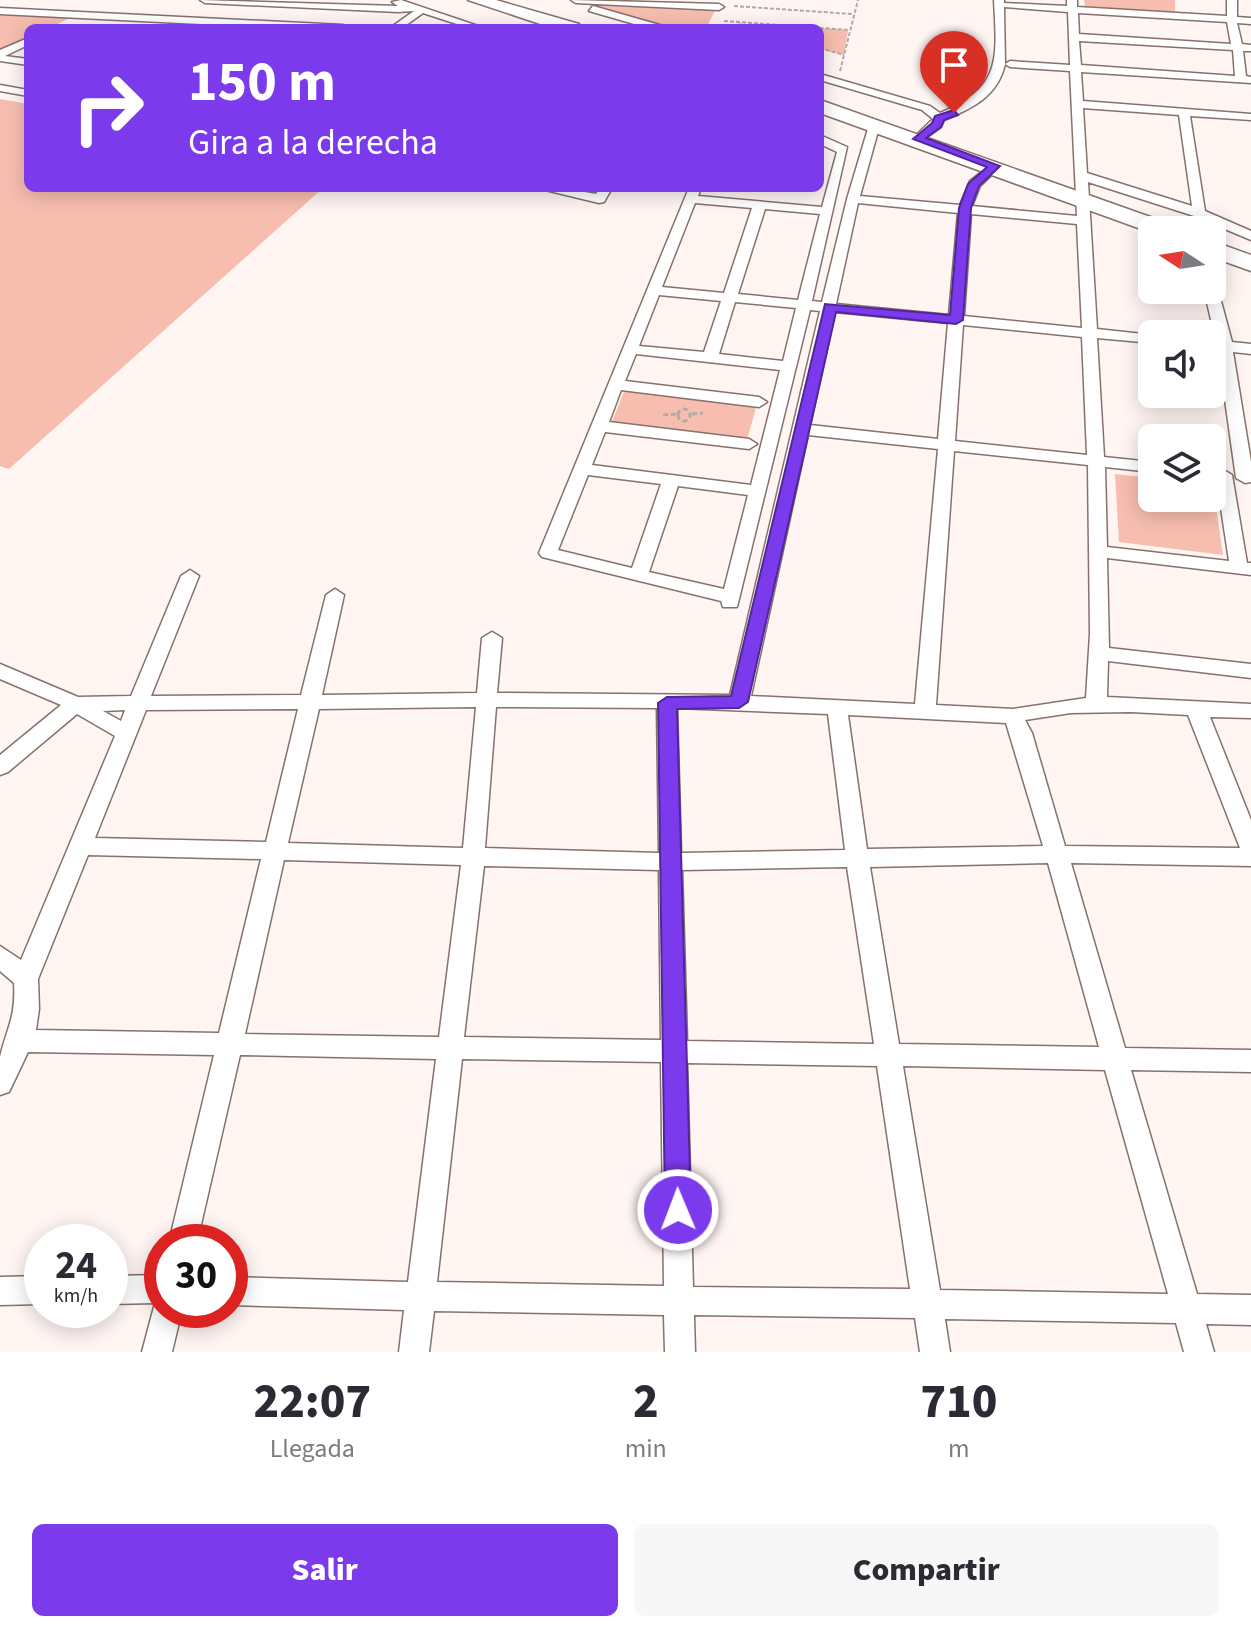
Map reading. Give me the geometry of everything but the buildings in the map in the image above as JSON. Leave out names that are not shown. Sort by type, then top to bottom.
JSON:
[{"type":"highway","points":[[477,0],[558,24]]},
{"type":"highway","points":[[824,108],[995,166],[1085,210],[1138,223]]},
{"type":"highway","points":[[1226,254],[1251,264]]},
{"type":"street","points":[[205,0],[416,8]]},
{"type":"street","points":[[390,0],[466,24]]},
{"type":"street","points":[[563,0],[645,24]]},
{"type":"street","points":[[576,0],[716,4],[724,21]]},
{"type":"street","points":[[1183,0],[1183,17]]},
{"type":"street","points":[[1232,0],[1236,47],[1242,67],[1242,95]]},
{"type":"street","points":[[918,139],[937,125],[939,118],[986,95],[993,88],[999,63],[1004,2],[1073,4],[1183,17],[1251,21]]},
{"type":"street","points":[[1073,4],[1096,461],[1096,704]]},
{"type":"street","points":[[399,24],[416,8]]},
{"type":"street","points":[[0,11],[238,24]]},
{"type":"street","points":[[62,24],[81,15]]},
{"type":"street","points":[[130,24],[142,18]]},
{"type":"street","points":[[195,24],[201,21]]},
{"type":"street","points":[[1073,37],[1251,48]]},
{"type":"street","points":[[0,56],[24,43]]},
{"type":"street","points":[[0,56],[24,61]]},
{"type":"street","points":[[1010,64],[1076,69],[1242,95]]},
{"type":"street","points":[[824,78],[916,103],[939,118]]},
{"type":"street","points":[[0,88],[24,92]]},
{"type":"street","points":[[739,702],[870,122],[883,95]]},
{"type":"street","points":[[1078,104],[1184,112],[1242,95]]},
{"type":"street","points":[[1184,112],[1198,206]]},
{"type":"street","points":[[824,141],[843,150],[828,211],[788,366],[731,600],[548,553],[693,193],[760,205],[828,211]]},
{"type":"street","points":[[925,712],[965,208],[974,184],[995,166]]},
{"type":"street","points":[[1082,170],[1198,206],[1251,236]]},
{"type":"street","points":[[563,192],[599,199],[603,192]]},
{"type":"street","points":[[853,199],[965,208],[1085,210]]},
{"type":"street","points":[[710,358],[760,205]]},
{"type":"street","points":[[652,290],[1138,338]]},
{"type":"street","points":[[1226,347],[1251,349]]},
{"type":"street","points":[[629,349],[788,366]]},
{"type":"street","points":[[1226,381],[1248,478],[1226,475]]},
{"type":"street","points":[[615,385],[759,402]]},
{"type":"street","points":[[598,426],[749,444]]},
{"type":"street","points":[[800,429],[1138,466]]},
{"type":"street","points":[[581,469],[758,491]]},
{"type":"street","points":[[639,575],[671,480]]},
{"type":"street","points":[[1098,551],[1245,569],[1226,502]]},
{"type":"street","points":[[0,1084],[21,1041],[29,1009],[26,979],[190,576]]},
{"type":"street","points":[[187,1224],[277,853],[335,595]]},
{"type":"street","points":[[414,1352],[473,858],[492,638]]},
{"type":"street","points":[[1098,653],[1251,671]]},
{"type":"street","points":[[0,671],[76,704],[126,733]]},
{"type":"street","points":[[0,767],[76,704],[486,700],[739,702],[1013,716],[1040,708],[1096,704],[1197,711],[1251,711]]},
{"type":"street","points":[[667,703],[680,1352]]},
{"type":"street","points":[[837,706],[857,858],[891,1057],[935,1352]]},
{"type":"street","points":[[1197,711],[1251,848]]},
{"type":"street","points":[[1013,716],[1022,733],[1058,854],[1199,1352]]},
{"type":"street","points":[[81,846],[670,862],[1058,854],[1251,857]]},
{"type":"street","points":[[0,956],[26,979]]},
{"type":"street","points":[[21,1041],[1251,1061]]},
{"type":"street","points":[[0,1291],[24,1290]]},
{"type":"street","points":[[248,1292],[680,1304],[927,1302],[1251,1310]]},
{"type":"street","points":[[157,1352],[163,1328]]},
{"type":"path","points":[[838,83],[852,14],[858,0]]},
{"type":"path","points":[[716,4],[852,14]]},
{"type":"path","points":[[724,21],[736,24]]},
{"type":"path","points":[[724,21],[766,24]]},
{"type":"path","points":[[824,28],[849,30]]},
{"type":"path","points":[[824,49],[844,55]]},
{"type":"shaded area","points":[[1084,0],[1175,0],[1175,13],[1085,7]]},
{"type":"shaded area","points":[[582,3],[715,11],[708,24],[651,24]]},
{"type":"shaded area","points":[[0,13],[72,17],[57,24],[24,24],[24,40],[0,52]]},
{"type":"shaded area","points":[[824,28],[848,30],[844,55],[824,50]]},
{"type":"shaded area","points":[[0,99],[24,103],[24,192],[319,192],[9,469],[0,466]]},
{"type":"shaded area","points":[[625,389],[757,404],[747,440],[611,424]]},
{"type":"shaded area","points":[[1115,474],[1138,476],[1138,512],[1217,512],[1223,555],[1119,542]]},
{"type":"route","points":[[678,1210],[667,703],[739,702],[830,307],[956,320],[965,208],[974,184],[995,166],[918,139],[937,125],[939,118],[954,113]]}]
